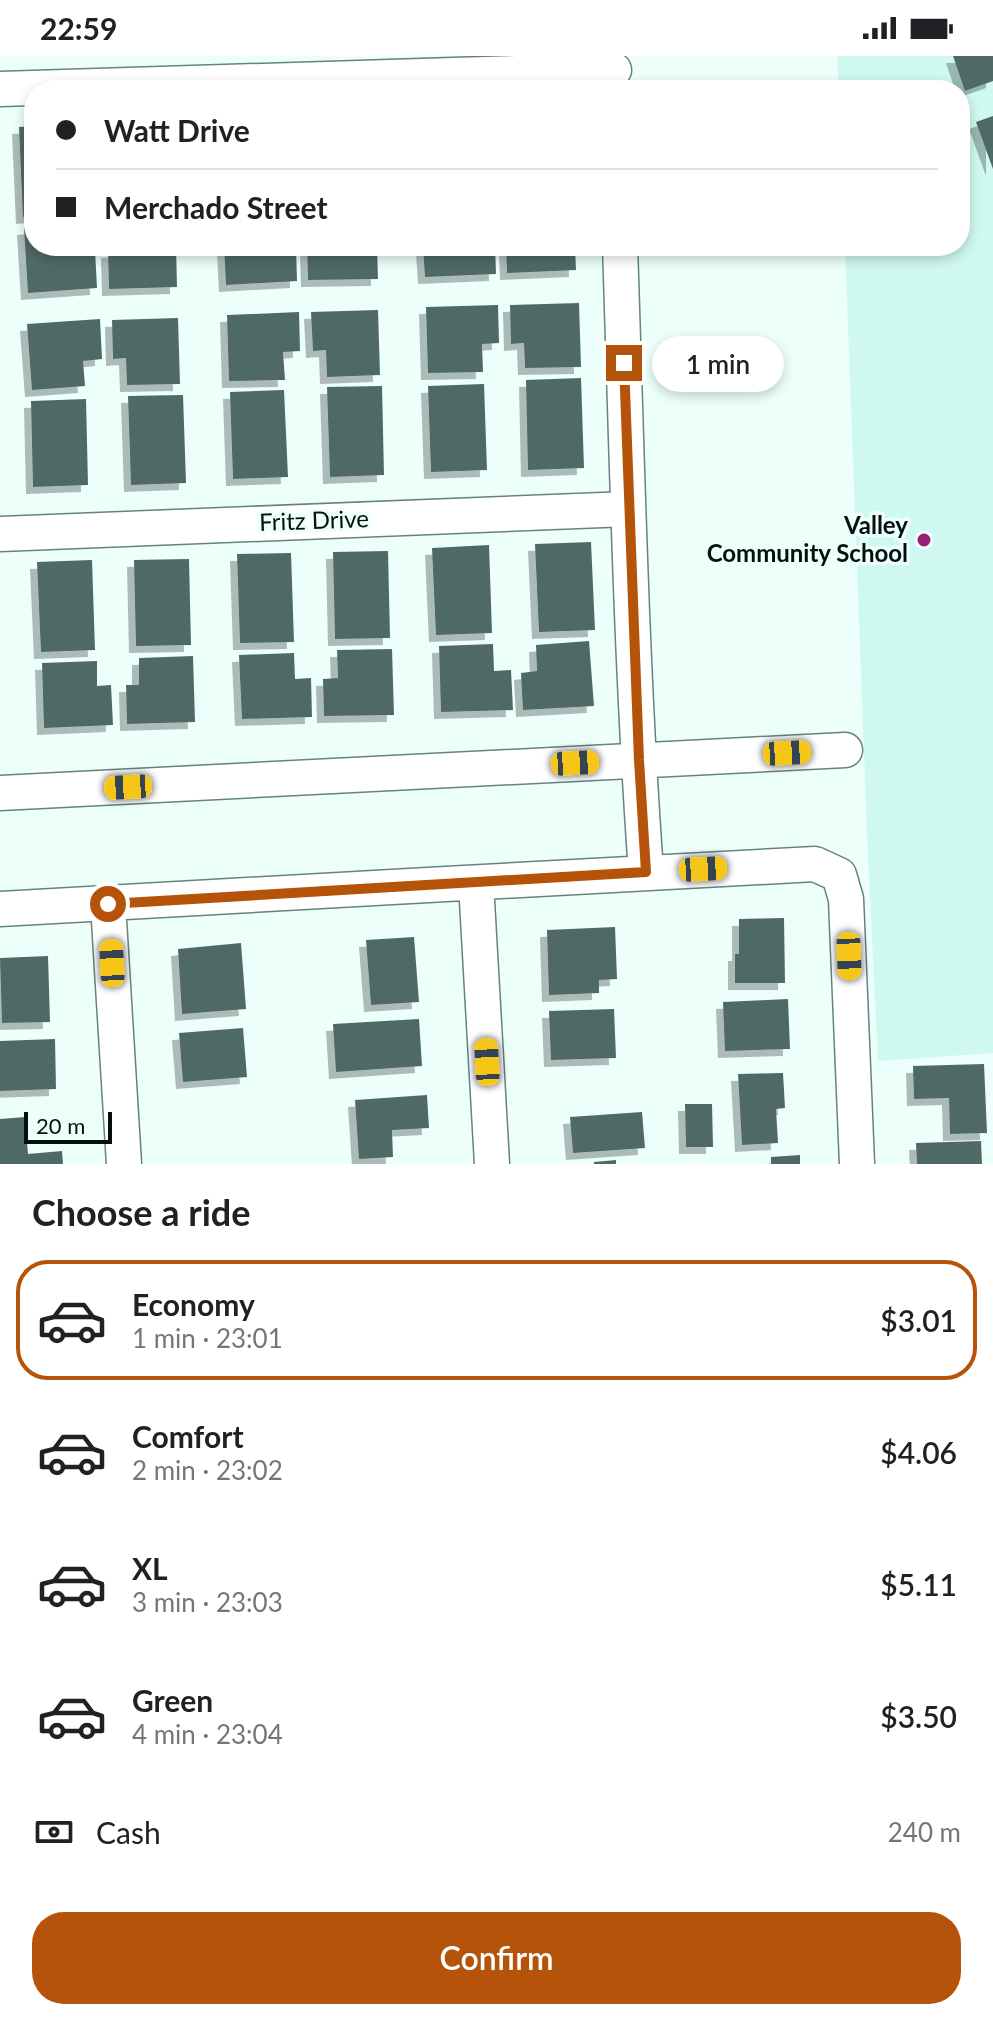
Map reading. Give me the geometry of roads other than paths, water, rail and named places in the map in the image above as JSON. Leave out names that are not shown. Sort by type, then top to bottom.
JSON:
[{"type":"street","points":[[325,80],[614,72]]},
{"type":"street","points":[[0,89],[24,88]]},
{"type":"street","points":[[620,256],[628,509],[646,872]]},
{"type":"street","name":"Fritz Drive","points":[[0,534],[628,509]]},
{"type":"street","points":[[0,793],[845,750]]},
{"type":"street","points":[[0,909],[815,864],[839,875],[846,899],[857,1164]]},
{"type":"street","points":[[476,883],[492,1164]]},
{"type":"street","points":[[108,904],[124,1164]]},
{"type":"place","name":"Valley Community School","points":[[924,540]]}]
